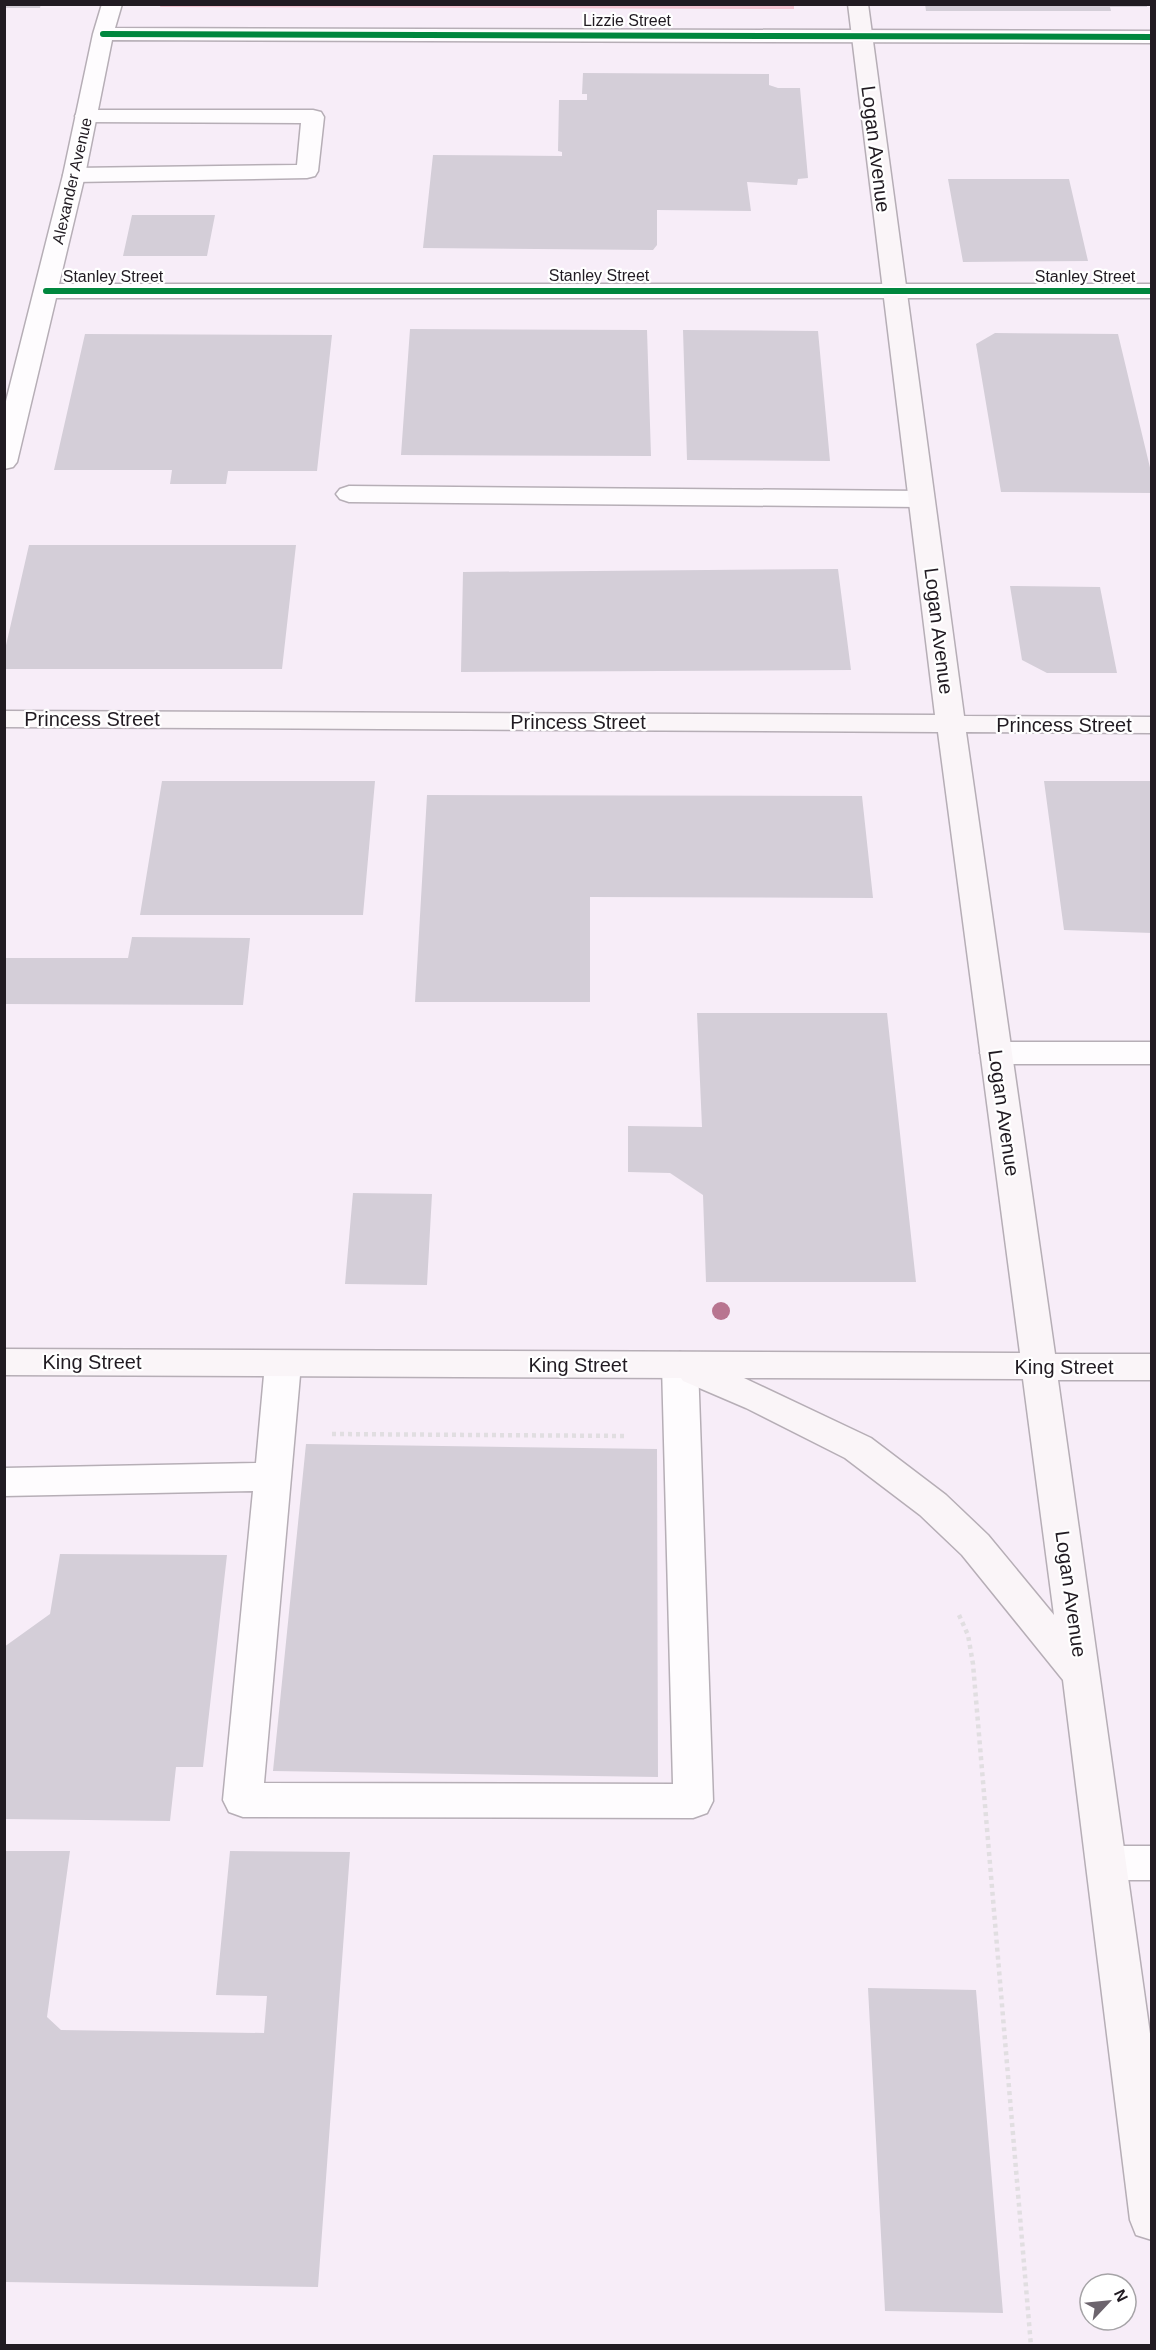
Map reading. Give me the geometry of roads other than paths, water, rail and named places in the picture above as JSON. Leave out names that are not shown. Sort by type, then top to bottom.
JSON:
[{"type":"main road","name":"Logan Avenue","points":[[858,4],[921,499],[1107,1863],[1152,2220]]},
{"type":"main road","name":"Princess Street","points":[[4,719],[1152,725]]},
{"type":"main road","name":"King Street","points":[[4,1362],[1152,1366]]},
{"type":"main road","points":[[680,1365],[759,1399],[858,1448],[924,1498],[975,1545],[1081,1674]]},
{"type":"street","name":"Alexander Avenue","points":[[4,462],[74,176],[103,34],[112,4]]},
{"type":"street","name":"Lizzie Street","points":[[103,34],[1152,37]]},
{"type":"street","points":[[74,176],[307,171],[313,117],[87,116]]},
{"type":"street","name":"Stanley Street","points":[[46,291],[1152,291]]},
{"type":"street","points":[[349,494],[921,499]]},
{"type":"street","points":[[996,1053],[1152,1053]]},
{"type":"street","points":[[283,1364],[243,1800],[693,1801],[680,1365]]},
{"type":"street","points":[[4,1482],[273,1477]]},
{"type":"street","points":[[1107,1863],[1152,1863]]}]
